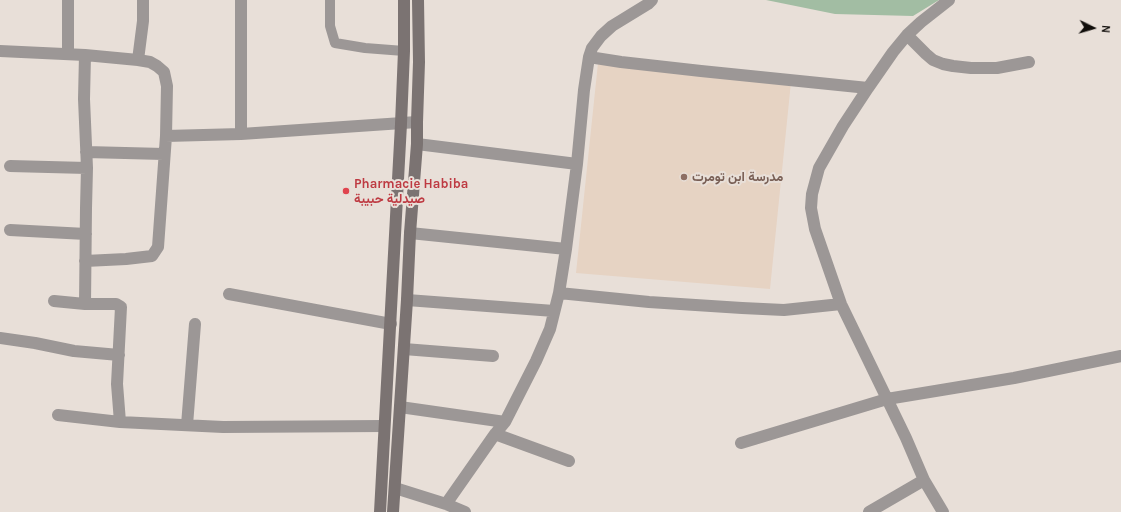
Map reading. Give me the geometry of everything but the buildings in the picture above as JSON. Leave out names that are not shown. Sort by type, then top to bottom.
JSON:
[{"type":"main road","points":[[380,512],[401,124],[404,51],[404,0]]},
{"type":"main road","points":[[393,512],[417,144],[419,62],[418,0]]},
{"type":"street","points":[[68,0],[68,54]]},
{"type":"street","points":[[138,60],[143,21],[142,0]]},
{"type":"street","points":[[241,0],[241,134]]},
{"type":"street","points":[[446,504],[505,422],[536,361],[550,329],[559,292],[566,249],[577,164],[584,90],[589,57],[592,48],[600,36],[612,26],[652,0]]},
{"type":"street","points":[[943,512],[924,480],[841,304],[815,229],[811,208],[812,194],[819,168],[843,126],[868,88],[893,52],[907,35],[920,22],[949,0]]},
{"type":"street","points":[[907,35],[933,60],[943,64],[971,68],[997,68],[1030,62]]},
{"type":"street","points":[[0,51],[85,55],[138,60],[150,62],[158,66],[164,72],[167,86],[166,136],[158,247],[152,256],[86,261]]},
{"type":"street","points":[[85,55],[84,99],[87,168],[85,304]]},
{"type":"street","points":[[589,57],[709,72],[868,88]]},
{"type":"street","points":[[166,136],[241,134],[417,122]]},
{"type":"street","points":[[417,144],[577,164]]},
{"type":"street","points":[[86,152],[164,154]]},
{"type":"street","points":[[10,166],[87,168]]},
{"type":"street","points":[[10,230],[86,234]]},
{"type":"street","points":[[410,233],[566,249]]},
{"type":"street","points":[[559,292],[649,302],[784,310],[841,304]]},
{"type":"street","points":[[229,294],[391,324]]},
{"type":"street","points":[[407,300],[554,311]]},
{"type":"street","points":[[54,301],[85,304],[116,304],[121,307],[117,384],[120,422]]},
{"type":"street","points":[[187,425],[195,324]]},
{"type":"street","points":[[0,338],[74,351],[119,355]]},
{"type":"street","points":[[404,349],[493,356]]},
{"type":"street","points":[[741,443],[887,399],[1014,378],[1121,356]]},
{"type":"street","points":[[400,407],[505,422]]},
{"type":"street","points":[[58,415],[120,422],[223,427],[384,426]]},
{"type":"street","points":[[495,434],[569,460]]},
{"type":"street","points":[[870,512],[924,480]]},
{"type":"street","points":[[395,488],[446,504],[465,512]]},
{"type":"lane","points":[[330,0],[330,26],[335,43],[365,48],[404,51]]},
{"type":"shaded area","name":"مدرسة ابن تومرت","points":[[598,63],[791,82],[770,289],[576,273]]},
{"type":"green space","points":[[766,0],[939,0],[913,16],[835,14]]},
{"type":"place","name":"مدرسة ابن تومرت","points":[[684,177]]},
{"type":"place","name":"Pharmacie Habiba صيدلية حبيبة","points":[[346,191]]}]
